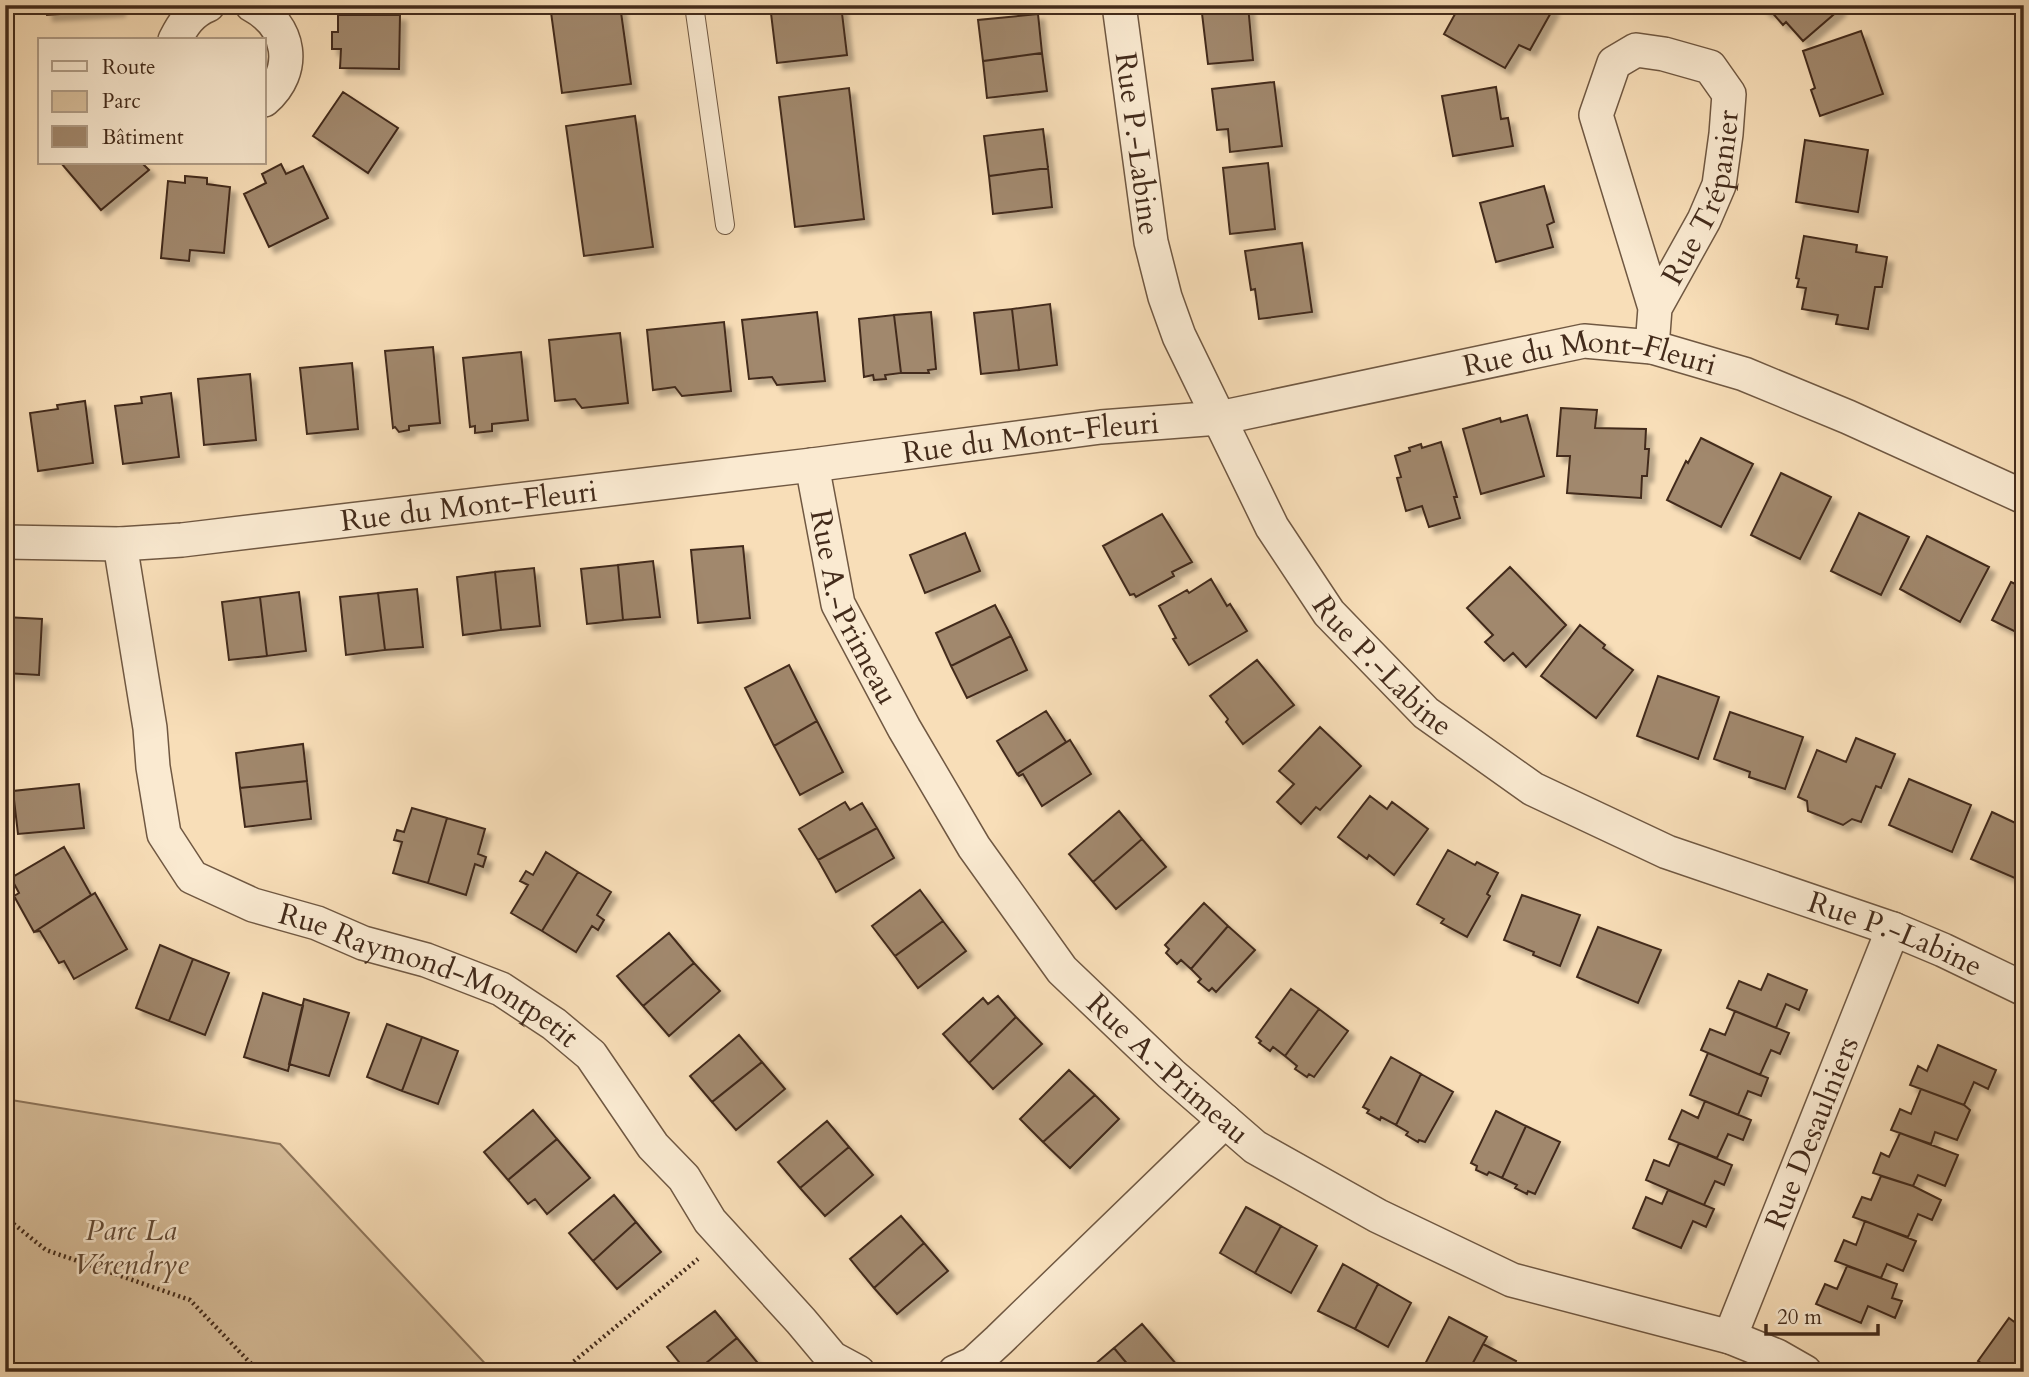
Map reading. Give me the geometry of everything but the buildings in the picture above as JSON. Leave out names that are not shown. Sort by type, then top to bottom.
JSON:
[{"type":"street","points":[[176,38],[185,21],[208,5]]},
{"type":"street","points":[[252,5],[266,12],[274,20],[283,37],[286,60],[283,76],[273,93],[266,98]]},
{"type":"street","name":"Rue P.-Labine","points":[[1119,5],[1151,242],[1165,297],[1179,336],[1272,527],[1329,613],[1426,713],[1532,789],[1654,847],[1893,929],[2024,989]]},
{"type":"street","name":"Rue Trépanier","points":[[1652,347],[1655,308],[1596,115],[1614,64],[1636,50],[1664,54],[1710,67],[1729,94],[1719,185],[1704,220],[1655,308]]},
{"type":"street","name":"Rue du Mont-Fleuri","points":[[5,542],[120,544],[182,540],[812,465],[1101,427],[1219,418],[1584,341],[1652,347],[1744,374],[1848,417],[2024,498]]},
{"type":"street","name":"Rue A.-Primeau","points":[[812,465],[838,604],[904,728],[974,847],[1062,970],[1171,1074],[1255,1147],[1378,1216],[1512,1280],[1730,1337],[1777,1356],[1805,1372]]},
{"type":"street","name":"Rue Raymond-Montpetit","points":[[120,544],[164,834],[192,877],[253,905],[317,923],[363,943],[426,960],[501,989],[554,1024],[591,1055],[653,1146],[684,1178],[709,1221],[832,1358],[858,1372]]},
{"type":"street","name":"Rue Desaulniers","points":[[1730,1337],[1893,929]]},
{"type":"street","points":[[955,1372],[973,1364],[999,1340],[1225,1121]]},
{"type":"lane","points":[[694,5],[725,225]]},
{"type":"path","points":[[5,1217],[46,1250],[190,1300],[260,1372]]},
{"type":"path","points":[[561,1372],[725,1237]]},
{"type":"green space","name":"Parc La Vérendrye","points":[[5,1099],[280,1144],[493,1372],[5,1372]]}]
